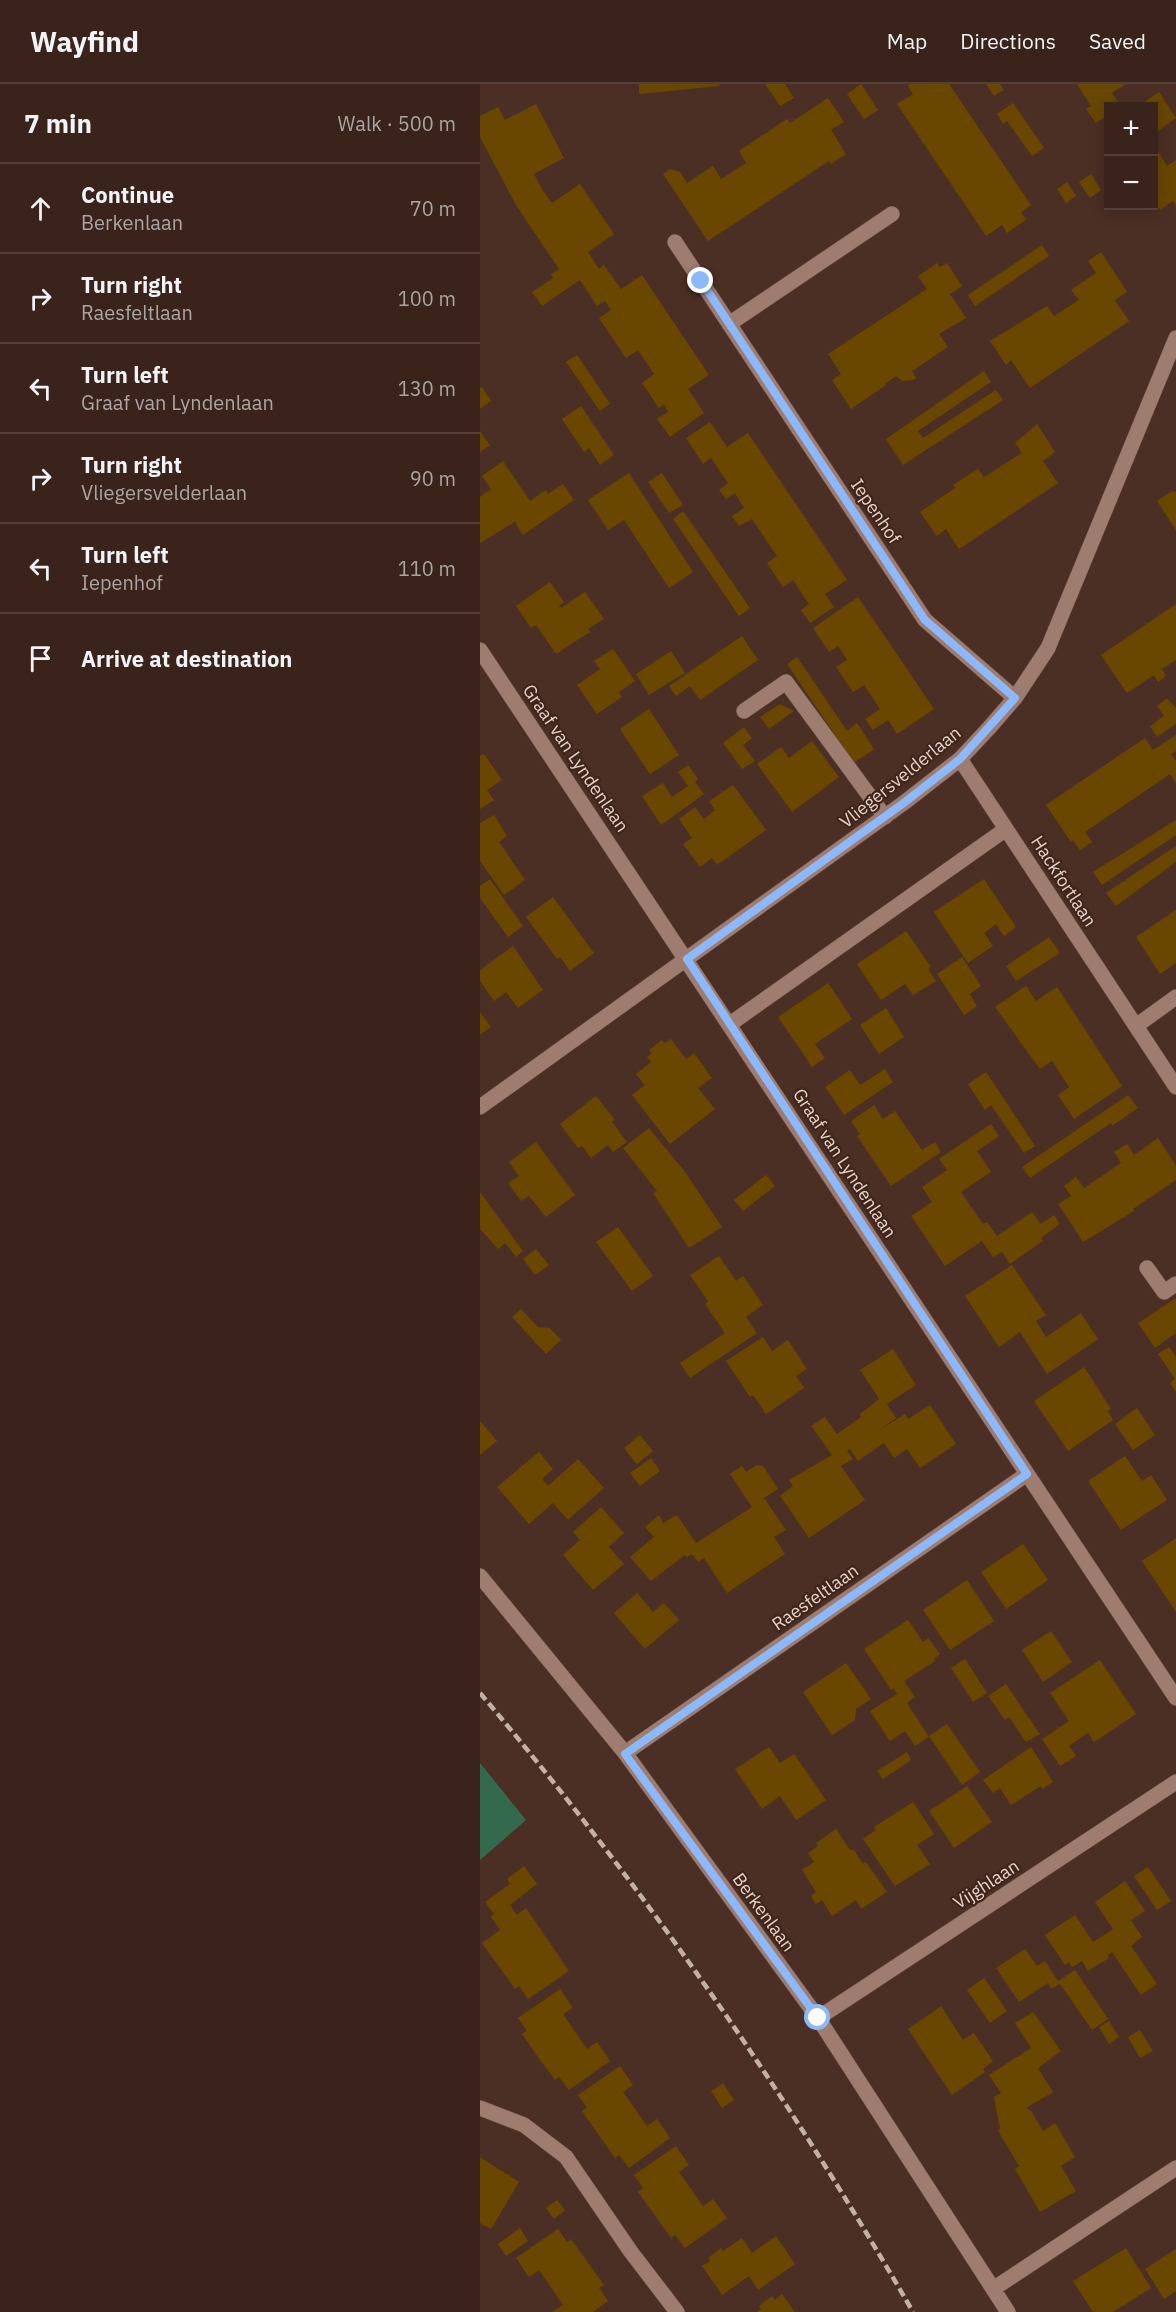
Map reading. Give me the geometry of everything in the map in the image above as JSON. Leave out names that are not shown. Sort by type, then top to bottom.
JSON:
[{"type":"street","points":[[729,324],[892,214]]},
{"type":"street","name":"Iepenhof","points":[[675,242],[925,620],[1015,698]]},
{"type":"street","name":"Vliegersvelderlaan","points":[[480,1107],[885,817],[960,759],[1015,698],[1057,631],[1176,338]]},
{"type":"street","name":"Graaf van Lyndenlaan","points":[[480,650],[1176,1698]]},
{"type":"street","points":[[744,711],[786,681],[885,817]]},
{"type":"street","name":"Hackfortlaan","points":[[960,759],[1176,1087]]},
{"type":"street","points":[[730,1024],[1006,829]]},
{"type":"street","points":[[1136,1026],[1176,997]]},
{"type":"street","points":[[1147,1268],[1164,1292],[1176,1284]]},
{"type":"street","name":"Raesfeltlaan","points":[[625,1754],[1027,1474]]},
{"type":"street","name":"Berkenlaan","points":[[480,1576],[625,1754],[818,2018],[1008,2312]]},
{"type":"street","name":"Vijghlaan","points":[[818,2018],[1176,1782]]},
{"type":"street","points":[[480,2108],[524,2125],[566,2157],[631,2252],[677,2312]]},
{"type":"street","points":[[993,2289],[1176,2168]]},
{"type":"green space","points":[[480,1763],[526,1820],[480,1860]]},
{"type":"building","points":[[639,84],[719,84],[720,86],[639,94]]},
{"type":"building","points":[[765,84],[785,84],[794,98],[780,106]]},
{"type":"building","points":[[861,84],[878,110],[864,119],[847,94]]},
{"type":"building","points":[[910,84],[949,84],[1031,205],[1021,212],[1026,220],[1007,233],[1002,225],[986,236],[897,104],[913,94],[908,86]]},
{"type":"building","points":[[986,84],[1000,84],[1004,90],[994,96]]},
{"type":"building","points":[[1077,84],[1126,84],[1112,93],[1118,102],[1104,102],[1104,118],[1096,123],[1086,109],[1091,106]]},
{"type":"building","points":[[1159,92],[1176,118],[1158,131],[1158,102],[1144,102]]},
{"type":"building","points":[[828,98],[844,122],[831,130],[846,154],[831,164],[829,161],[708,241],[663,174],[670,169],[680,172],[687,183],[713,166],[721,179],[746,163],[739,151],[787,119],[790,123]]},
{"type":"building","points":[[1013,103],[1044,148],[1032,156],[1007,121],[1003,124],[997,114]]},
{"type":"building","points":[[536,104],[564,158],[534,174],[542,189],[552,203],[580,184],[614,234],[588,252],[599,269],[604,265],[621,289],[642,275],[709,375],[688,389],[704,413],[670,437],[657,419],[668,412],[664,404],[659,408],[642,383],[654,374],[638,350],[626,358],[599,318],[611,310],[605,301],[597,306],[580,280],[542,306],[532,292],[553,278],[551,274],[559,269],[516,205],[480,137],[480,116],[498,107],[505,120]]},
{"type":"building","points":[[1158,151],[1167,166],[1176,160],[1176,206],[1173,201],[1160,210],[1158,207]]},
{"type":"building","points":[[1091,174],[1101,190],[1090,198],[1079,182]]},
{"type":"building","points":[[1067,182],[1076,196],[1066,203],[1057,189]]},
{"type":"building","points":[[1042,245],[1049,256],[975,306],[968,295]]},
{"type":"building","points":[[1101,252],[1127,292],[1115,300],[1129,321],[1030,388],[1011,360],[1006,365],[990,341],[1047,306],[1054,316],[1079,300],[1071,290],[1096,273],[1088,261]]},
{"type":"building","points":[[937,263],[940,267],[947,263],[962,286],[950,294],[966,318],[939,334],[948,347],[912,371],[916,378],[902,381],[896,376],[851,409],[832,380],[841,374],[828,354],[927,289],[918,276]]},
{"type":"building","points":[[577,355],[610,404],[600,411],[566,362]]},
{"type":"building","points":[[984,371],[991,382],[918,431],[923,438],[996,390],[1003,400],[903,465],[886,439]]},
{"type":"building","points":[[482,387],[491,401],[480,409],[480,388]]},
{"type":"building","points":[[581,406],[614,455],[600,465],[589,448],[584,452],[562,419]]},
{"type":"building","points":[[710,422],[727,447],[748,433],[847,580],[825,594],[834,607],[810,623],[801,610],[809,604],[793,580],[783,587],[767,563],[777,556],[752,519],[739,526],[732,516],[744,508],[735,493],[726,499],[719,490],[728,483],[711,458],[703,464],[686,438]]},
{"type":"building","points":[[1037,424],[1055,452],[1043,461],[1058,483],[959,549],[946,529],[937,536],[920,512],[955,488],[953,485],[978,469],[984,477],[1022,453],[1015,443]]},
{"type":"building","points":[[480,431],[490,445],[480,452]]},
{"type":"building","points":[[503,461],[530,501],[546,490],[548,494],[563,484],[574,500],[523,535],[516,521],[480,543],[480,497],[491,489],[482,476]]},
{"type":"building","points":[[629,473],[693,572],[669,588],[624,520],[608,530],[588,500]]},
{"type":"building","points":[[662,473],[683,505],[669,513],[648,482]]},
{"type":"building","points":[[1172,491],[1176,492],[1176,530],[1157,501]]},
{"type":"building","points":[[683,511],[750,608],[739,616],[673,519]]},
{"type":"building","points":[[550,582],[564,602],[559,606],[561,608],[585,592],[604,619],[588,629],[590,632],[556,654],[536,625],[531,628],[516,606]]},
{"type":"building","points":[[858,597],[934,709],[897,734],[888,720],[873,730],[865,719],[880,709],[864,685],[853,692],[836,667],[847,660],[838,646],[829,652],[813,628]]},
{"type":"building","points":[[1176,604],[1176,660],[1162,669],[1166,676],[1158,682],[1154,675],[1127,693],[1101,655]]},
{"type":"building","points":[[742,636],[758,660],[700,700],[690,686],[676,696],[669,686]]},
{"type":"building","points":[[613,649],[635,681],[619,692],[622,697],[597,714],[577,685],[600,669],[594,661]]},
{"type":"building","points":[[671,651],[685,673],[649,695],[636,674]]},
{"type":"building","points":[[797,657],[847,731],[857,723],[874,749],[854,763],[787,664]]},
{"type":"building","points":[[1167,698],[1176,708],[1176,724],[1157,737],[1150,726],[1164,716],[1157,706]]},
{"type":"building","points":[[780,704],[794,711],[769,729],[760,717]]},
{"type":"building","points":[[649,709],[679,755],[650,774],[620,729]]},
{"type":"building","points":[[744,727],[752,738],[743,745],[755,761],[742,769],[723,743]]},
{"type":"building","points":[[1176,735],[1176,751],[1171,754],[1176,761],[1176,783],[1170,774],[1085,832],[1092,842],[1080,850],[1073,840],[1071,842],[1046,805],[1145,738],[1153,750]]},
{"type":"building","points":[[812,741],[839,777],[792,812],[757,764],[781,747],[789,758]]},
{"type":"building","points":[[484,754],[502,780],[487,790],[494,800],[480,809],[480,756]]},
{"type":"building","points":[[688,765],[698,779],[695,782],[704,794],[661,825],[642,796],[663,783],[672,797],[688,786],[678,772]]},
{"type":"building","points":[[733,785],[766,830],[717,865],[712,858],[700,867],[683,844],[692,838],[679,819],[695,807],[704,819],[715,810],[709,801]]},
{"type":"building","points":[[494,815],[507,836],[499,842],[525,880],[504,895],[480,861],[480,823]]},
{"type":"building","points":[[1176,820],[1176,835],[1102,885],[1093,872]]},
{"type":"building","points":[[1176,846],[1176,862],[1116,906],[1106,893]]},
{"type":"building","points":[[490,879],[523,926],[508,937],[480,898],[480,886]]},
{"type":"building","points":[[984,879],[1016,927],[1004,936],[996,924],[984,933],[993,946],[968,963],[934,912]]},
{"type":"building","points":[[553,897],[594,953],[570,971],[560,957],[557,959],[526,917]]},
{"type":"building","points":[[1176,910],[1176,963],[1160,974],[1136,937]]},
{"type":"building","points":[[906,931],[931,967],[928,969],[936,981],[913,995],[905,984],[881,1000],[857,964]]},
{"type":"building","points":[[1049,937],[1060,953],[1016,981],[1006,966]]},
{"type":"building","points":[[513,946],[543,990],[518,1008],[506,992],[494,1001],[480,981],[480,970]]},
{"type":"building","points":[[962,957],[981,986],[970,994],[977,1006],[964,1015],[937,974]]},
{"type":"building","points":[[828,983],[852,1019],[815,1044],[825,1058],[812,1067],[778,1017]]},
{"type":"building","points":[[1026,986],[1036,1001],[1057,987],[1122,1086],[1074,1119],[1058,1095],[1069,1087],[1052,1061],[1040,1069],[995,1007]]},
{"type":"building","points":[[886,1008],[904,1037],[879,1054],[860,1025]]},
{"type":"building","points":[[480,1012],[491,1027],[480,1035]]},
{"type":"building","points":[[671,1039],[686,1059],[694,1053],[712,1078],[698,1088],[715,1109],[670,1144],[632,1095],[645,1085],[636,1074],[651,1062],[647,1057],[652,1053],[649,1050],[662,1040],[665,1043]]},
{"type":"building","points":[[885,1069],[893,1082],[844,1115],[825,1087],[850,1070],[860,1085]]},
{"type":"building","points":[[986,1072],[1035,1146],[1024,1153],[991,1105],[985,1110],[968,1084]]},
{"type":"building","points":[[1128,1095],[1138,1108],[1112,1126],[1111,1123],[1030,1178],[1022,1167]]},
{"type":"building","points":[[596,1096],[615,1120],[612,1122],[627,1142],[613,1152],[608,1145],[591,1158],[582,1146],[578,1148],[560,1124]]},
{"type":"building","points":[[874,1105],[883,1119],[895,1111],[922,1150],[935,1142],[941,1152],[891,1186],[857,1136],[860,1134],[851,1121]]},
{"type":"building","points":[[991,1124],[999,1136],[977,1151],[991,1172],[961,1192],[983,1224],[987,1222],[997,1236],[1032,1212],[1041,1224],[1054,1215],[1060,1224],[1041,1238],[1043,1241],[1010,1264],[1002,1252],[993,1257],[982,1241],[945,1266],[911,1216],[932,1202],[922,1187],[947,1170],[939,1159]]},
{"type":"building","points":[[649,1128],[685,1172],[722,1227],[689,1248],[653,1193],[657,1191],[623,1148]]},
{"type":"building","points":[[1158,1138],[1176,1166],[1176,1180],[1133,1209],[1134,1211],[1083,1242],[1058,1204],[1071,1196],[1064,1186],[1076,1177],[1084,1188],[1121,1163],[1114,1152],[1127,1144],[1134,1155]]},
{"type":"building","points":[[536,1142],[575,1195],[546,1217],[529,1196],[521,1201],[508,1183],[519,1176],[509,1162]]},
{"type":"building","points":[[766,1175],[775,1186],[743,1211],[734,1200]]},
{"type":"building","points":[[480,1192],[523,1251],[516,1257],[505,1243],[498,1249],[480,1229]]},
{"type":"building","points":[[618,1227],[653,1276],[632,1291],[596,1242]]},
{"type":"building","points":[[536,1249],[549,1265],[535,1275],[523,1259]]},
{"type":"building","points":[[719,1256],[736,1281],[743,1276],[763,1305],[746,1317],[757,1333],[690,1378],[680,1363],[725,1333],[705,1304],[708,1301],[690,1275]]},
{"type":"building","points":[[1012,1265],[1046,1315],[1036,1321],[1046,1337],[1081,1313],[1098,1339],[1047,1374],[1020,1332],[999,1347],[965,1296]]},
{"type":"building","points":[[1176,1298],[1176,1333],[1155,1348],[1138,1323]]},
{"type":"building","points":[[521,1309],[538,1327],[550,1328],[561,1340],[546,1354],[512,1317]]},
{"type":"building","points":[[763,1337],[772,1351],[788,1340],[807,1369],[796,1376],[804,1388],[766,1414],[753,1395],[750,1397],[726,1361]]},
{"type":"building","points":[[1169,1347],[1176,1357],[1176,1392],[1170,1383],[1175,1379],[1158,1354]]},
{"type":"building","points":[[893,1349],[916,1385],[887,1404],[896,1418],[878,1431],[905,1414],[908,1419],[930,1405],[956,1444],[920,1468],[907,1449],[894,1458],[884,1443],[858,1461],[850,1449],[847,1451],[853,1459],[841,1466],[865,1500],[809,1538],[780,1496],[793,1486],[789,1480],[832,1455],[811,1426],[825,1417],[837,1434],[861,1417],[860,1414],[879,1399],[860,1370]]},
{"type":"building","points":[[1084,1367],[1111,1409],[1108,1411],[1113,1420],[1068,1451],[1034,1401]]},
{"type":"building","points":[[1137,1408],[1155,1435],[1133,1450],[1115,1424]]},
{"type":"building","points":[[480,1421],[497,1441],[480,1455]]},
{"type":"building","points":[[640,1435],[653,1451],[637,1464],[624,1448]]},
{"type":"building","points":[[539,1452],[553,1469],[542,1479],[548,1486],[578,1459],[604,1488],[568,1520],[553,1503],[529,1524],[497,1487]]},
{"type":"building","points":[[1125,1456],[1142,1481],[1151,1475],[1167,1500],[1121,1530],[1088,1481]]},
{"type":"building","points":[[651,1458],[660,1471],[640,1486],[630,1473]]},
{"type":"building","points":[[757,1465],[763,1466],[778,1489],[764,1498],[786,1530],[774,1537],[785,1554],[727,1593],[704,1558],[698,1562],[692,1554],[687,1557],[685,1555],[651,1581],[630,1557],[654,1537],[645,1527],[659,1515],[663,1523],[677,1515],[696,1543],[752,1507],[730,1474],[742,1466],[746,1472]]},
{"type":"building","points":[[601,1507],[624,1533],[609,1547],[624,1564],[593,1590],[563,1555],[580,1540],[573,1532]]},
{"type":"building","points":[[1176,1538],[1176,1612],[1142,1561]]},
{"type":"building","points":[[1023,1544],[1048,1580],[1006,1609],[981,1572]]},
{"type":"building","points":[[967,1580],[994,1621],[950,1650],[923,1610]]},
{"type":"building","points":[[637,1593],[653,1612],[664,1603],[679,1620],[645,1649],[614,1613]]},
{"type":"building","points":[[908,1620],[923,1642],[928,1638],[940,1654],[934,1659],[935,1661],[904,1681],[915,1697],[907,1703],[929,1737],[915,1746],[905,1731],[890,1741],[870,1711],[897,1694],[894,1688],[891,1690],[864,1649]]},
{"type":"building","points":[[1051,1631],[1072,1662],[1043,1682],[1022,1650]]},
{"type":"building","points":[[965,1659],[987,1693],[973,1702],[951,1668]]},
{"type":"building","points":[[1100,1660],[1136,1714],[1094,1742],[1088,1733],[1069,1746],[1076,1756],[1060,1766],[1042,1739],[1069,1721],[1050,1693]]},
{"type":"building","points":[[846,1663],[871,1699],[856,1709],[855,1720],[832,1735],[803,1692]]},
{"type":"building","points":[[1006,1684],[1040,1734],[1026,1742],[1009,1717],[1005,1720],[988,1696]]},
{"type":"building","points":[[947,1724],[980,1772],[962,1785],[929,1736]]},
{"type":"building","points":[[769,1747],[780,1763],[794,1754],[826,1800],[796,1820],[780,1796],[762,1809],[735,1769]]},
{"type":"building","points":[[1031,1747],[1053,1782],[1042,1789],[1041,1786],[1011,1805],[1000,1788],[993,1793],[983,1780]]},
{"type":"building","points":[[907,1752],[911,1760],[883,1779],[877,1771]]},
{"type":"building","points":[[967,1786],[992,1822],[954,1848],[929,1811]]},
{"type":"building","points":[[913,1802],[934,1834],[917,1845],[930,1864],[895,1886],[863,1839],[876,1830],[874,1827]]},
{"type":"building","points":[[836,1829],[851,1851],[853,1849],[863,1864],[866,1862],[887,1892],[861,1909],[856,1900],[832,1916],[822,1900],[816,1904],[811,1896],[816,1892],[802,1870],[814,1862],[808,1853],[818,1846],[816,1843]]},
{"type":"building","points":[[524,1866],[537,1884],[510,1905],[517,1915],[526,1908],[569,1971],[528,1999],[519,1986],[515,1989],[482,1943],[500,1930],[491,1917],[494,1914],[485,1902],[510,1884],[507,1879]]},
{"type":"building","points":[[1148,1867],[1171,1901],[1157,1910],[1134,1876]]},
{"type":"building","points":[[1125,1881],[1145,1911],[1131,1920],[1142,1937],[1131,1946],[1157,1984],[1141,1995],[1112,1952],[1108,1955],[1109,1958],[1088,1971],[1082,1961],[1072,1967],[1069,1962],[1065,1965],[1045,1935],[1075,1915],[1093,1942],[1113,1929],[1095,1902]]},
{"type":"building","points":[[1025,1949],[1037,1966],[1045,1961],[1058,1981],[1075,1970],[1108,2019],[1092,2030],[1060,1984],[1051,1989],[1048,1983],[1019,2002],[996,1968]]},
{"type":"building","points":[[984,1978],[1007,2011],[990,2023],[967,1990]]},
{"type":"building","points":[[560,1989],[573,2008],[563,2014],[575,2032],[587,2049],[597,2042],[610,2061],[569,2090],[559,2077],[555,2080],[538,2057],[522,2034],[527,2031],[518,2018]]},
{"type":"building","points":[[941,2006],[963,2040],[974,2033],[993,2061],[983,2069],[985,2072],[952,2095],[908,2029]]},
{"type":"building","points":[[1033,2012],[1061,2051],[1038,2068],[1053,2092],[1026,2108],[1031,2111],[1043,2131],[1055,2123],[1075,2157],[1061,2166],[1076,2191],[1040,2212],[1015,2169],[1019,2166],[998,2131],[1000,2129],[994,2097],[1001,2093],[989,2075],[1031,2048],[1015,2023]]},
{"type":"building","points":[[1109,2021],[1119,2037],[1109,2044],[1099,2027]]},
{"type":"building","points":[[1140,2030],[1153,2051],[1140,2058],[1128,2037]]},
{"type":"building","points":[[620,2066],[633,2085],[623,2092],[647,2126],[657,2119],[670,2138],[629,2168],[619,2155],[615,2158],[582,2111],[587,2108],[578,2095]]},
{"type":"building","points":[[723,2083],[734,2100],[722,2108],[711,2091]]},
{"type":"building","points":[[676,2146],[689,2165],[679,2172],[703,2206],[713,2199],[727,2218],[685,2248],[675,2235],[671,2238],[638,2192],[643,2188],[634,2175]]},
{"type":"building","points":[[480,2157],[519,2182],[491,2229],[480,2223]]},
{"type":"building","points":[[557,2200],[565,2210],[554,2219],[546,2208]]},
{"type":"building","points":[[520,2228],[528,2241],[506,2256],[498,2244]]},
{"type":"building","points":[[558,2229],[567,2242],[571,2239],[604,2285],[599,2288],[608,2301],[593,2312],[552,2312],[563,2305],[539,2270],[529,2277],[516,2258]]},
{"type":"building","points":[[776,2236],[795,2264],[758,2290],[749,2276],[722,2295],[702,2266],[710,2261],[708,2258],[721,2248],[723,2251],[742,2238],[752,2253]]},
{"type":"building","points":[[1126,2248],[1151,2288],[1113,2312],[1093,2312],[1073,2281]]},
{"type":"building","points":[[1176,2249],[1176,2291],[1164,2299],[1145,2269]]},
{"type":"building","points":[[782,2294],[795,2312],[757,2312],[761,2309],[759,2306],[772,2296],[775,2300]]},
{"type":"railway","points":[[480,1693],[598,1840],[710,1993],[764,2071],[815,2151],[913,2312]]},
{"type":"route","points":[[701,281],[925,620],[1015,698],[960,759],[905,802],[687,959],[1027,1474],[625,1754],[818,2018]]}]
